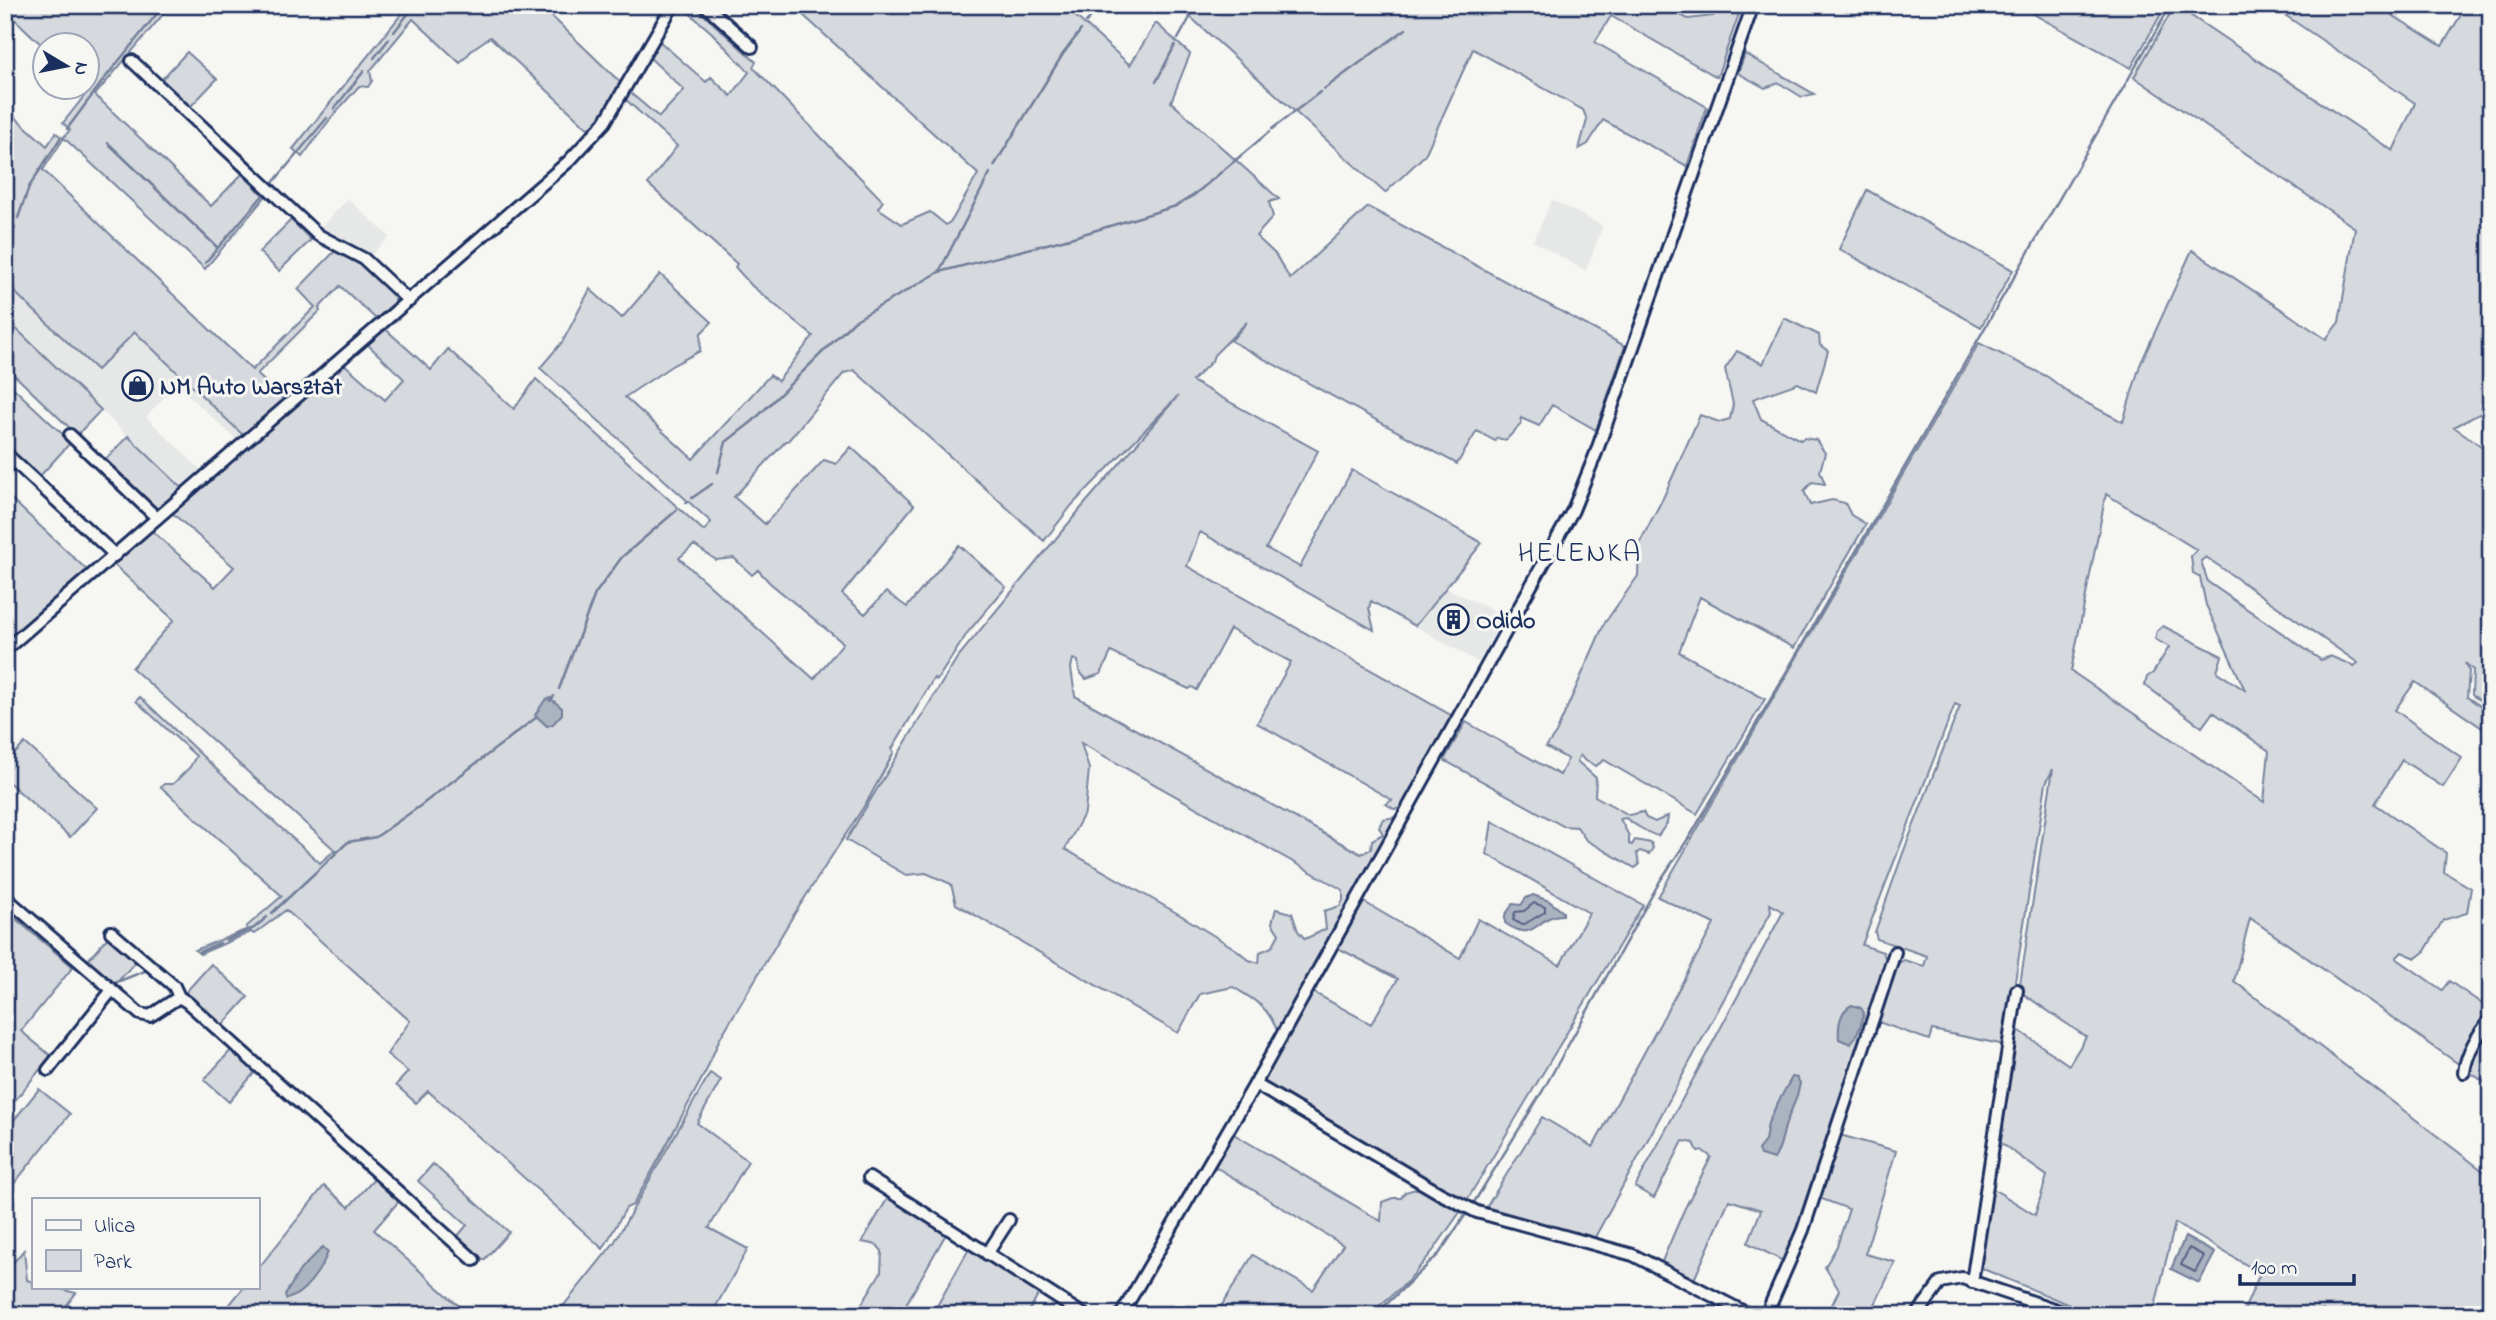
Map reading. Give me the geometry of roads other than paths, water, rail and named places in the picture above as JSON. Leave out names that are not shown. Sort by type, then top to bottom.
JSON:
[{"type":"street","points":[[5,650],[569,161],[594,136],[627,87],[673,5]]},
{"type":"street","points":[[705,5],[752,47]]},
{"type":"street","points":[[1121,1315],[1255,1084],[1573,510],[1601,440],[1753,5]]},
{"type":"street","points":[[132,61],[318,235],[364,259],[409,301]]},
{"type":"street","points":[[70,435],[157,518]]},
{"type":"street","points":[[5,453],[115,555]]},
{"type":"street","points":[[5,897],[145,1016],[158,1012],[179,997]]},
{"type":"street","points":[[111,932],[174,986],[179,997],[474,1260]]},
{"type":"street","points":[[1766,1315],[1803,1230],[1895,952]]},
{"type":"street","points":[[48,1070],[112,990]]},
{"type":"street","points":[[1972,1282],[2017,990]]},
{"type":"street","points":[[2464,1072],[2475,1040],[2491,1018]]},
{"type":"street","points":[[1255,1084],[1441,1194],[1477,1212],[1633,1255],[1750,1315]]},
{"type":"street","points":[[869,1178],[1084,1315]]},
{"type":"street","points":[[987,1254],[1009,1220]]},
{"type":"street","points":[[1917,1315],[1941,1282],[1954,1278],[2071,1315]]},
{"type":"water","points":[[550,698],[562,708],[562,714],[553,724],[547,726],[535,715],[545,700]]},
{"type":"water","points":[[1533,895],[1549,901],[1563,912],[1563,915],[1554,916],[1530,930],[1523,931],[1505,923],[1505,915],[1513,904],[1521,905],[1526,898]]},
{"type":"water","points":[[1852,1005],[1861,1008],[1864,1013],[1860,1028],[1851,1044],[1839,1039],[1839,1029],[1844,1011]]},
{"type":"water","points":[[1792,1077],[1797,1078],[1800,1083],[1779,1150],[1774,1159],[1760,1155],[1758,1150],[1765,1141],[1768,1123]]},
{"type":"water","points":[[2185,1237],[2215,1253],[2199,1283],[2171,1269]]},
{"type":"water","points":[[323,1247],[328,1252],[317,1273],[299,1293],[286,1299],[285,1295],[300,1270]]},
{"type":"waterway","points":[[67,129],[164,5]]},
{"type":"waterway","points":[[394,32],[415,5]]},
{"type":"waterway","points":[[1086,22],[1102,5]]},
{"type":"waterway","points":[[1178,39],[1197,5]]},
{"type":"waterway","points":[[1473,1204],[1542,1092],[1660,881],[1692,833],[1772,697],[2171,5]]},
{"type":"waterway","points":[[1324,89],[1406,29]]},
{"type":"waterway","points":[[994,166],[1063,54],[1081,30]]},
{"type":"waterway","points":[[374,58],[389,39]]},
{"type":"waterway","points":[[1156,82],[1175,45]]},
{"type":"waterway","points":[[334,109],[364,71]]},
{"type":"waterway","points":[[1272,129],[1320,92]]},
{"type":"waterway","points":[[272,184],[327,118]]},
{"type":"waterway","points":[[718,472],[726,442],[753,421],[854,321],[939,272],[1070,238],[1176,206],[1194,195],[1269,132]]},
{"type":"waterway","points":[[18,218],[29,187],[61,137]]},
{"type":"waterway","points":[[108,143],[218,248]]},
{"type":"waterway","points":[[939,272],[990,173]]},
{"type":"waterway","points":[[205,263],[264,194]]},
{"type":"waterway","points":[[5,255],[15,227]]},
{"type":"waterway","points":[[692,498],[712,484]]},
{"type":"waterway","points":[[559,689],[595,594],[622,557],[677,510]]},
{"type":"waterway","points":[[550,701],[554,696]]},
{"type":"waterway","points":[[272,913],[348,842],[376,837],[537,717]]},
{"type":"waterway","points":[[5,909],[91,980]]},
{"type":"waterway","points":[[226,940],[254,928],[267,917]]},
{"type":"waterway","points":[[199,952],[220,943]]},
{"type":"waterway","points":[[112,984],[147,970]]},
{"type":"waterway","points":[[100,988],[103,991]]},
{"type":"waterway","points":[[113,999],[128,1011]]},
{"type":"waterway","points":[[134,1017],[149,1021]]},
{"type":"waterway","points":[[1375,1315],[1439,1254],[1466,1214]]},
{"type":"place","name":"NM Auto Warsztat","points":[[137,386]]},
{"type":"place","name":"Odido","points":[[1453,620]]},
{"type":"district","name":"HELENKA","points":[[1580,551]]}]
